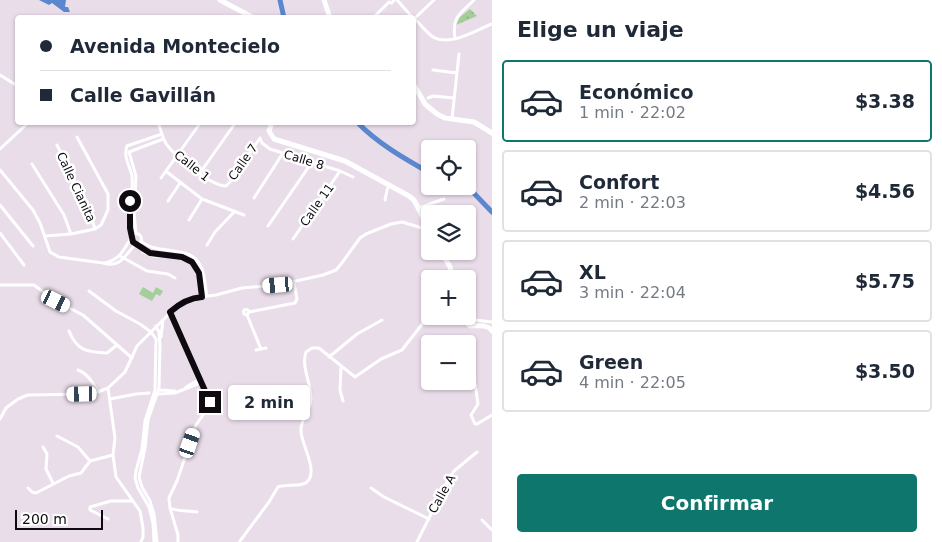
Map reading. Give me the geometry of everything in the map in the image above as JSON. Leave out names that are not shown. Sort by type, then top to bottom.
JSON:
[{"type":"street","points":[[220,0],[248,15]]},
{"type":"street","points":[[324,0],[329,15]]},
{"type":"street","points":[[376,15],[389,1],[392,3],[396,0],[411,15]]},
{"type":"street","points":[[416,16],[434,0]]},
{"type":"street","points":[[455,39],[453,26],[456,16],[474,0]]},
{"type":"street","points":[[416,20],[435,38],[446,41],[492,24]]},
{"type":"street","points":[[452,118],[459,54]]},
{"type":"street","points":[[433,70],[457,73]]},
{"type":"street","points":[[0,75],[15,84]]},
{"type":"street","points":[[416,90],[431,110],[441,116],[474,122],[492,133]]},
{"type":"street","points":[[428,98],[433,96],[454,98]]},
{"type":"street","points":[[0,149],[26,125]]},
{"type":"street","name":"Calle 1","points":[[159,125],[164,139],[177,156],[212,182],[226,186]]},
{"type":"street","points":[[161,178],[199,125]]},
{"type":"street","points":[[200,173],[234,125]]},
{"type":"street","points":[[271,125],[269,131],[274,139],[345,161],[409,196],[414,200],[421,214]]},
{"type":"street","points":[[103,263],[116,260],[133,236],[129,214],[132,175],[125,152],[127,146],[162,134]]},
{"type":"street","points":[[45,236],[71,234],[95,229],[101,225],[108,210],[108,194],[77,137]]},
{"type":"street","name":"Calle 8","points":[[260,138],[270,149],[340,171],[353,177]]},
{"type":"street","name":"Calle 7","points":[[226,186],[260,138]]},
{"type":"street","points":[[164,139],[129,152],[136,176],[133,242],[150,253],[188,259],[199,273],[202,297]]},
{"type":"street","name":"Calle Cianita","points":[[56,145],[90,213],[95,229]]},
{"type":"street","points":[[254,198],[283,153]]},
{"type":"street","points":[[268,226],[312,162]]},
{"type":"street","points":[[32,164],[64,215],[71,234]]},
{"type":"street","points":[[0,170],[33,210],[45,236],[48,249],[53,254],[114,265],[124,259],[142,237],[133,236]]},
{"type":"street","name":"Calle 11","points":[[294,239],[340,171]]},
{"type":"street","points":[[167,172],[202,199],[244,215]]},
{"type":"street","points":[[168,201],[180,183]]},
{"type":"street","points":[[385,200],[390,184]]},
{"type":"street","points":[[190,220],[202,199]]},
{"type":"street","points":[[418,208],[444,199]]},
{"type":"street","points":[[0,206],[33,246]]},
{"type":"street","points":[[207,245],[215,232],[235,211]]},
{"type":"street","points":[[0,419],[6,408],[18,398],[28,395],[98,392],[108,388],[125,372],[137,346],[170,312],[185,301],[242,288],[294,282],[336,270],[360,238],[370,231],[402,222],[421,227]]},
{"type":"street","points":[[0,233],[24,265]]},
{"type":"street","points":[[138,244],[154,249],[183,252],[194,258],[202,269],[207,296]]},
{"type":"street","points":[[120,256],[147,271],[168,274],[175,278]]},
{"type":"street","points":[[266,348],[259,350],[248,313],[295,303],[297,299],[294,282]]},
{"type":"street","points":[[0,284],[34,285],[56,301],[84,315],[132,358]]},
{"type":"street","points":[[88,291],[116,312],[151,332],[158,346]]},
{"type":"street","points":[[170,312],[210,402],[208,408],[196,424],[177,481],[169,498],[178,542]]},
{"type":"street","points":[[158,346],[162,320]]},
{"type":"street","points":[[329,357],[357,334],[382,320]]},
{"type":"street","points":[[476,320],[492,322]]},
{"type":"street","points":[[240,541],[270,502],[278,487],[303,485],[308,482],[311,476],[310,463],[301,432],[302,424],[309,411],[311,401],[304,356],[308,351],[316,347],[319,348],[355,377],[381,359],[402,350],[421,325]]},
{"type":"street","points":[[469,325],[486,326],[492,331]]},
{"type":"street","points":[[155,327],[159,332],[157,392],[146,416],[142,449],[135,478],[138,488],[149,507],[156,542]]},
{"type":"street","points":[[69,332],[75,345],[89,352],[107,353],[117,345]]},
{"type":"street","points":[[342,368],[340,390],[343,401]]},
{"type":"street","points":[[78,370],[87,376],[98,392]]},
{"type":"street","points":[[157,392],[175,393],[201,381]]},
{"type":"street","points":[[108,388],[116,438],[113,455],[116,477],[140,512],[143,522],[141,542]]},
{"type":"street","points":[[476,390],[478,404],[471,414],[475,424],[492,415]]},
{"type":"street","points":[[110,399],[149,393]]},
{"type":"street","points":[[57,436],[78,448],[90,461]]},
{"type":"street","points":[[44,446],[47,454],[46,469],[53,483]]},
{"type":"street","name":"Calle A","points":[[417,542],[454,471],[477,452]]},
{"type":"street","points":[[28,488],[32,492],[36,492],[69,476],[81,473],[90,461],[113,455]]},
{"type":"street","points":[[371,488],[384,497],[429,518]]},
{"type":"street","points":[[108,519],[90,510],[90,507],[111,502],[133,501]]},
{"type":"street","points":[[170,508],[196,512]]},
{"type":"street","points":[[482,520],[492,530]]},
{"type":"green space","points":[[470,9],[477,16],[456,25],[460,17]]},
{"type":"green space","points":[[143,287],[153,293],[156,287],[163,291],[160,296],[156,294],[152,301],[139,294]]},
{"type":"water","points":[[39,0],[66,0],[65,7],[68,7],[70,12],[64,12],[52,3],[49,5]]},
{"type":"waterway","points":[[280,0],[283,15]]},
{"type":"waterway","points":[[360,125],[382,144],[421,168]]},
{"type":"waterway","points":[[476,195],[492,212]]},
{"type":"route","points":[[130,201],[131,240],[150,253],[188,259],[198,270],[202,297],[192,298],[179,304],[170,312],[210,402]]}]
